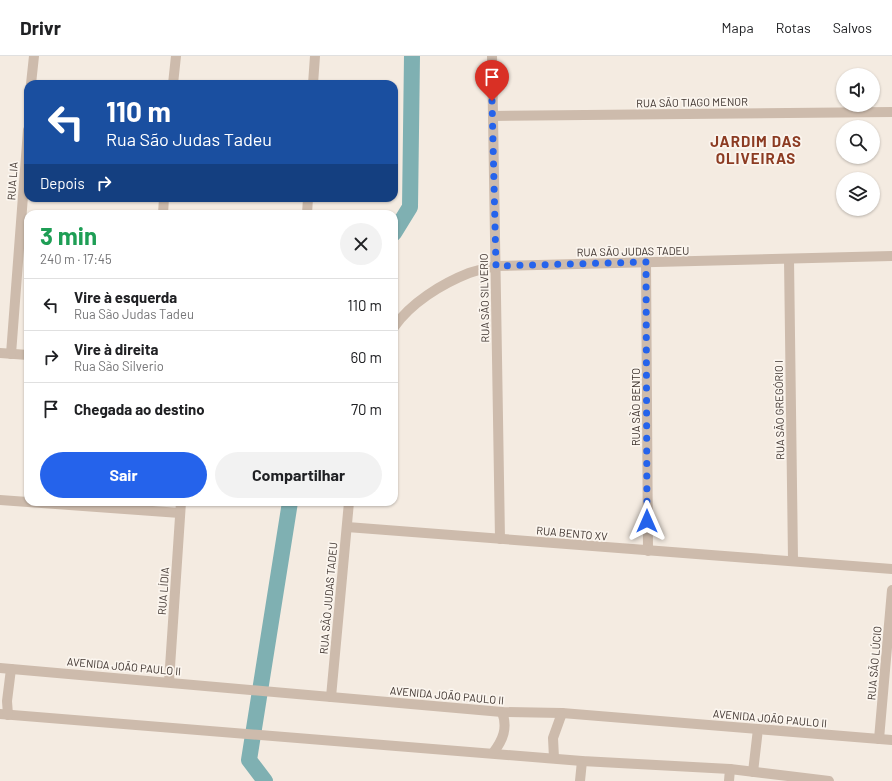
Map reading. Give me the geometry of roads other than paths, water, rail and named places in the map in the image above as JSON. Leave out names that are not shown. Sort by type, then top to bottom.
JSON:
[{"type":"street","points":[[31,80],[34,56]]},
{"type":"street","points":[[173,80],[176,56]]},
{"type":"street","points":[[313,80],[315,56]]},
{"type":"street","name":"RUA SÃO SILVERIO","points":[[492,56],[500,539]]},
{"type":"street","name":"RUA SÃO TIAGO MENOR","points":[[493,116],[892,112]]},
{"type":"street","name":"RUA LIA","points":[[11,354],[24,183]]},
{"type":"street","name":"RUA SÃO JUDAS TADEU","points":[[398,323],[422,299],[446,284],[469,273],[496,266],[892,256]]},
{"type":"street","name":"RUA SÃO GREGÓRIO I","points":[[790,259],[793,560]]},
{"type":"street","name":"RUA SÃO BENTO","points":[[646,262],[648,551]]},
{"type":"street","points":[[0,353],[24,355]]},
{"type":"street","points":[[0,500],[24,502]]},
{"type":"street","points":[[77,506],[180,514]]},
{"type":"street","name":"RUA LÍDIA","points":[[169,682],[180,506]]},
{"type":"street","name":"RUA SÃO JUDAS TADEU","points":[[332,697],[349,506]]},
{"type":"street","name":"RUA BENTO XV","points":[[346,527],[648,551],[793,560],[892,569]]},
{"type":"street","name":"RUA SÃO LÚCIO","points":[[879,739],[892,590]]},
{"type":"street","name":"AVENIDA JOÃO PAULO II","points":[[0,668],[502,712],[562,713],[892,740]]},
{"type":"street","points":[[11,669],[4,715],[492,752],[582,761],[730,769],[829,781]]},
{"type":"street","points":[[492,752],[500,743],[505,731],[505,719],[502,712]]},
{"type":"street","points":[[554,758],[553,738],[562,713]]},
{"type":"street","points":[[753,772],[758,729]]},
{"type":"street","points":[[580,781],[582,761]]},
{"type":"street","points":[[729,781],[730,769]]},
{"type":"waterway","points":[[398,226],[410,207],[412,56]]},
{"type":"waterway","points":[[265,781],[249,760],[289,506]]},
{"type":"district","name":"JARDIM DAS OLIVEIRAS","points":[[756,150]]}]
